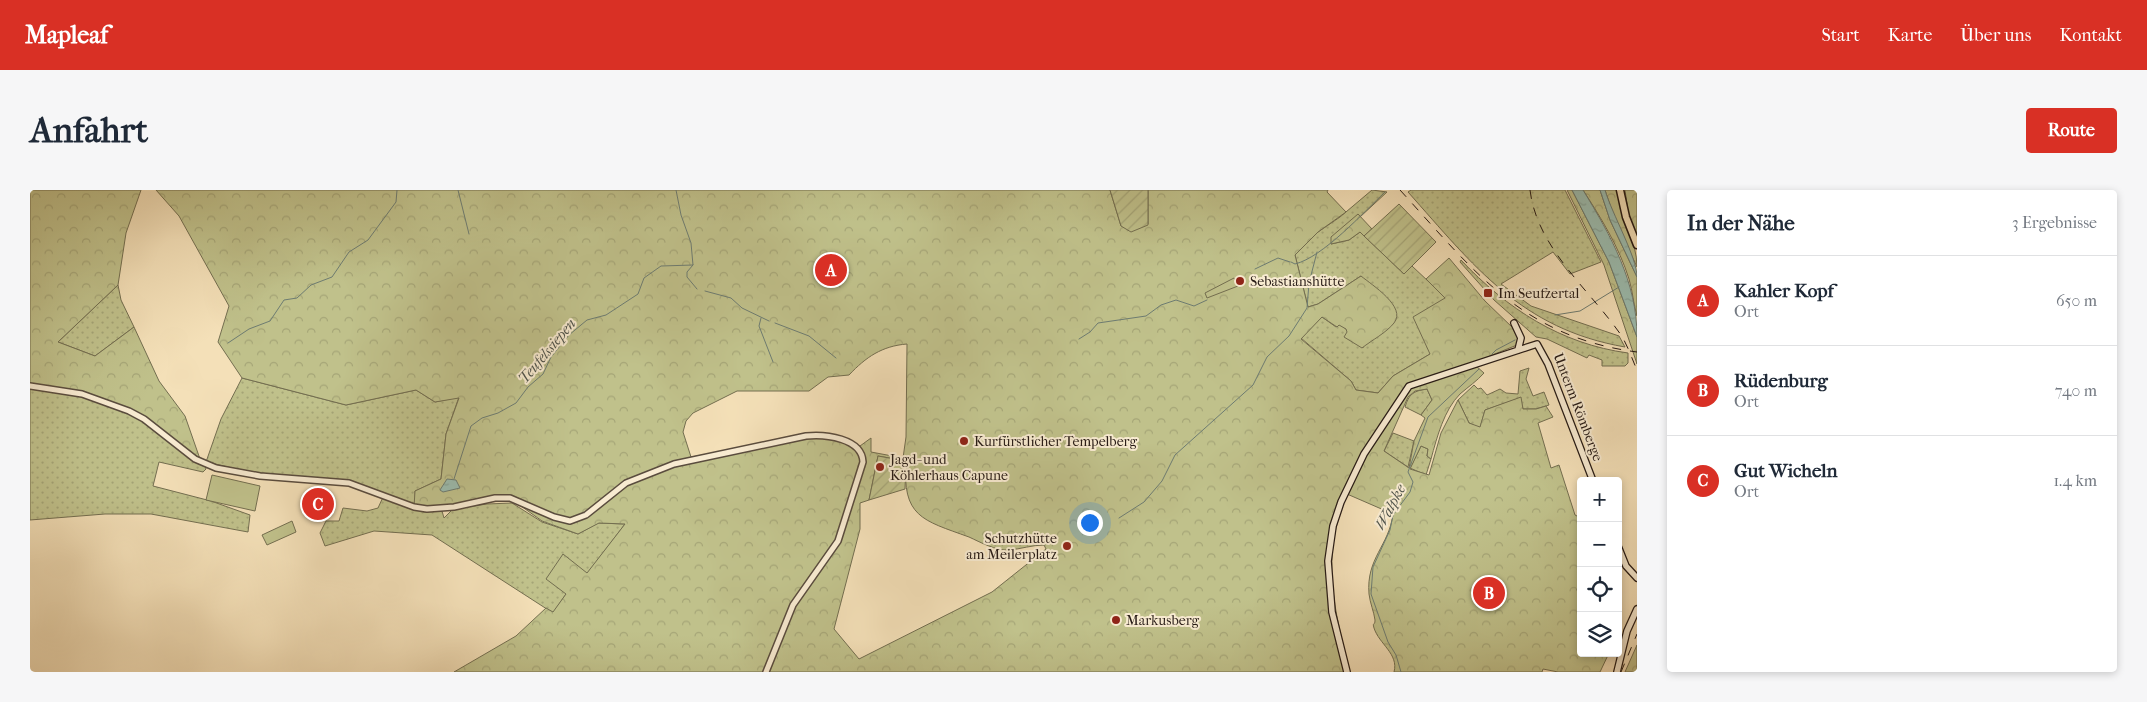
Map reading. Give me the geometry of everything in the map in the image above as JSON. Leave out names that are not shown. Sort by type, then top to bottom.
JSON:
[{"type":"main road","points":[[1620,190],[1626,217],[1637,245]]},
{"type":"main road","points":[[1347,672],[1332,612],[1328,560],[1333,526],[1355,469],[1407,387],[1518,350],[1521,338],[1514,323]]},
{"type":"main road","name":"Unterm Römberge","points":[[1518,350],[1537,344],[1548,364],[1591,477]]},
{"type":"main road","points":[[1622,556],[1626,566],[1637,578]]},
{"type":"main road","points":[[1617,672],[1626,631],[1637,609]]},
{"type":"street","points":[[30,386],[82,394],[129,411],[144,419],[195,459],[216,468],[260,476],[349,483],[414,507],[427,509],[454,507],[496,498],[510,498],[554,517],[570,521],[586,515],[626,483],[674,464],[806,436],[826,436],[852,444],[860,450],[863,462],[838,540],[793,605],[766,672]]},
{"type":"green space","points":[[30,190],[141,190],[126,233],[118,285],[58,342],[95,356],[134,327],[159,381],[185,416],[200,459],[154,425],[87,394],[30,384]]},
{"type":"green space","points":[[156,190],[1110,190],[1121,226],[1148,224],[1148,190],[1328,190],[1327,192],[1346,212],[1318,232],[1295,255],[1308,307],[1318,304],[1361,276],[1392,303],[1397,317],[1387,330],[1362,348],[1344,337],[1347,332],[1346,329],[1339,325],[1337,327],[1322,317],[1301,339],[1351,381],[1356,390],[1378,393],[1393,376],[1430,354],[1413,317],[1445,298],[1426,279],[1449,258],[1485,301],[1513,328],[1518,338],[1517,345],[1475,362],[1476,366],[1484,373],[1454,400],[1442,424],[1431,459],[1427,456],[1428,449],[1421,446],[1410,469],[1429,475],[1441,433],[1458,400],[1469,423],[1480,427],[1485,410],[1521,397],[1523,409],[1536,409],[1546,406],[1553,417],[1538,423],[1551,468],[1559,465],[1575,515],[1577,516],[1577,657],[1607,657],[1600,672],[1558,672],[1543,669],[1542,672],[1394,672],[1394,660],[1376,634],[1373,625],[1375,620],[1369,594],[1369,582],[1374,561],[1387,535],[1393,514],[1347,494],[1334,540],[1332,583],[1339,626],[1350,672],[454,672],[516,636],[546,608],[553,612],[566,594],[546,579],[563,554],[587,573],[625,524],[599,523],[578,534],[542,521],[521,506],[510,501],[494,501],[499,498],[462,506],[414,507],[415,491],[441,479],[446,434],[459,398],[435,402],[416,390],[346,405],[242,378],[218,342],[229,306],[179,216]],"holes":[[[907,344],[906,437],[903,458],[871,452],[871,438],[860,446],[842,439],[808,434],[745,448],[691,457],[683,432],[686,421],[693,413],[737,391],[809,391],[828,377],[849,375],[875,353],[890,347]],[[1427,389],[1432,400],[1421,415],[1425,418],[1414,441],[1409,468],[1384,451],[1408,397],[1415,391]],[[878,456],[906,461],[908,494],[918,514],[927,520],[999,549],[1009,550],[1044,545],[1046,549],[992,592],[859,659],[834,629],[860,529],[860,503],[869,500]]]},
{"type":"green space","points":[[1110,190],[1148,190],[1148,225],[1131,232],[1121,226]]},
{"type":"green space","points":[[1372,190],[1387,192],[1360,217],[1358,215],[1331,244],[1349,240],[1360,232],[1404,274],[1412,266],[1446,298],[1430,354],[1393,376],[1378,393],[1356,390],[1351,381],[1301,338],[1322,317],[1336,327],[1339,324],[1346,329],[1363,348],[1361,276],[1318,304],[1308,307],[1295,255],[1318,232],[1340,217]]},
{"type":"green space","points":[[1411,190],[1565,190],[1601,262],[1570,274],[1553,252],[1501,284],[1531,306],[1619,336],[1625,347],[1589,338],[1556,326],[1528,310],[1478,269],[1408,192]]},
{"type":"green space","points":[[1567,190],[1572,190],[1609,262],[1637,337],[1637,364],[1604,265]]},
{"type":"green space","points":[[1583,190],[1600,190],[1610,220],[1637,277],[1637,316],[1629,279],[1615,244]]},
{"type":"green space","points":[[1605,190],[1618,190],[1619,200],[1634,248],[1637,267],[1615,220]]},
{"type":"green space","points":[[1625,190],[1637,190],[1637,239],[1629,218]]},
{"type":"green space","points":[[1399,204],[1436,242],[1404,274],[1364,236]]},
{"type":"green space","points":[[1358,214],[1372,229],[1364,236],[1360,232],[1349,240],[1331,244],[1331,237]]},
{"type":"green space","points":[[1461,260],[1497,294],[1537,322],[1580,342],[1628,353],[1628,363],[1625,366],[1602,366],[1602,360],[1589,355],[1587,358],[1547,339],[1536,337],[1494,300],[1460,262]]},
{"type":"green space","points":[[1234,278],[1238,286],[1207,298],[1205,293]]},
{"type":"green space","points":[[118,285],[121,300],[134,327],[95,356],[58,342]]},
{"type":"green space","points":[[1529,368],[1526,379],[1533,396],[1544,392],[1549,405],[1536,409],[1523,409],[1520,398],[1485,410],[1480,428],[1469,423],[1458,400],[1474,385],[1478,389],[1481,388],[1487,395],[1500,389],[1506,393],[1518,394],[1520,371]]},
{"type":"green space","points":[[242,378],[346,405],[416,390],[435,402],[459,397],[446,434],[441,479],[415,491],[415,505],[352,482],[250,472],[206,462],[221,419]]},
{"type":"green space","points":[[30,386],[101,401],[140,419],[187,456],[205,466],[206,469],[203,472],[159,462],[153,486],[211,501],[250,515],[248,532],[151,514],[105,514],[30,520]]},
{"type":"green space","points":[[1427,389],[1432,400],[1421,415],[1405,407],[1412,394]]},
{"type":"green space","points":[[1393,433],[1414,441],[1408,467],[1384,451]]},
{"type":"green space","points":[[1421,446],[1428,449],[1427,456],[1431,459],[1426,475],[1410,468]]},
{"type":"green space","points":[[878,456],[906,461],[905,489],[869,500]]},
{"type":"green space","points":[[212,475],[260,486],[255,511],[206,500]]},
{"type":"green space","points":[[384,495],[424,512],[442,511],[444,518],[453,509],[487,504],[512,503],[542,522],[578,534],[598,523],[625,524],[587,574],[563,555],[566,594],[553,613],[432,535],[374,531],[325,546],[320,533],[326,521],[339,521],[343,508],[367,511],[378,508]]},
{"type":"green space","points":[[292,521],[296,532],[267,545],[262,535]]},
{"type":"green space","points":[[1637,645],[1637,672],[1625,672]]},
{"type":"water","points":[[1572,190],[1583,190],[1620,260],[1632,297],[1637,337],[1609,262]]},
{"type":"water","points":[[1600,190],[1605,190],[1629,247],[1637,277],[1610,220]]},
{"type":"water","points":[[447,479],[456,480],[460,488],[443,492],[440,490]]},
{"type":"waterway","points":[[228,343],[249,329],[270,321],[284,300],[297,298],[311,285],[332,277],[349,252],[368,240],[396,202],[397,190]]},
{"type":"waterway","points":[[458,190],[469,234]]},
{"type":"waterway","name":"Teufelssiepen","points":[[454,479],[471,426],[482,418],[498,413],[516,403],[528,387],[543,374],[551,357],[569,335],[587,320],[606,315],[638,294],[644,278],[661,266],[693,265],[691,243],[681,215],[676,190]]},
{"type":"waterway","points":[[1291,262],[1295,264],[1318,253],[1385,192]]},
{"type":"waterway","points":[[1119,518],[1144,502],[1162,481],[1175,455],[1253,385],[1267,357],[1289,336],[1307,308],[1309,283],[1317,252]]},
{"type":"waterway","points":[[1255,269],[1278,258],[1290,262]]},
{"type":"waterway","points":[[693,265],[687,272],[687,277],[697,289]]},
{"type":"waterway","name":"Walpke","points":[[1555,315],[1580,311],[1619,287]]},
{"type":"waterway","points":[[705,291],[731,298],[742,308],[769,321]]},
{"type":"waterway","points":[[1079,339],[1090,332],[1098,323],[1146,316],[1161,305],[1176,300],[1194,306],[1207,300]]},
{"type":"waterway","points":[[761,318],[759,326],[773,362]]},
{"type":"waterway","points":[[775,323],[809,336],[836,358]]},
{"type":"waterway","name":"Walpke","points":[[1492,354],[1515,340]]},
{"type":"waterway","name":"Walpke","points":[[1401,672],[1371,594],[1373,567],[1390,530],[1393,515],[1410,492],[1413,482],[1408,472],[1428,417],[1479,369]]},
{"type":"railway","points":[[1400,190],[1477,272],[1503,295],[1531,315],[1562,332],[1597,344],[1637,352]]},
{"type":"railway","points":[[1530,190],[1535,211],[1553,249],[1621,335],[1637,370]]},
{"type":"railway","points":[[1621,672],[1637,634]]},
{"type":"place","name":"Kahler Kopf","points":[[831,270]]},
{"type":"place","name":"Sebastianshütte","points":[[1240,281]]},
{"type":"place","name":"Im Seufzertal","points":[[1488,293]]},
{"type":"place","name":"Kurfürstlicher Tempelberg","points":[[964,441]]},
{"type":"place","name":"Jagd- und Köhlerhaus Capune","points":[[880,467]]},
{"type":"place","name":"Gut Wicheln","points":[[318,504]]},
{"type":"place","name":"Schutzhütte am Meilerplatz","points":[[1067,546]]},
{"type":"place","name":"Rüdenburg","points":[[1489,593]]},
{"type":"place","name":"Markusberg","points":[[1116,620]]}]
